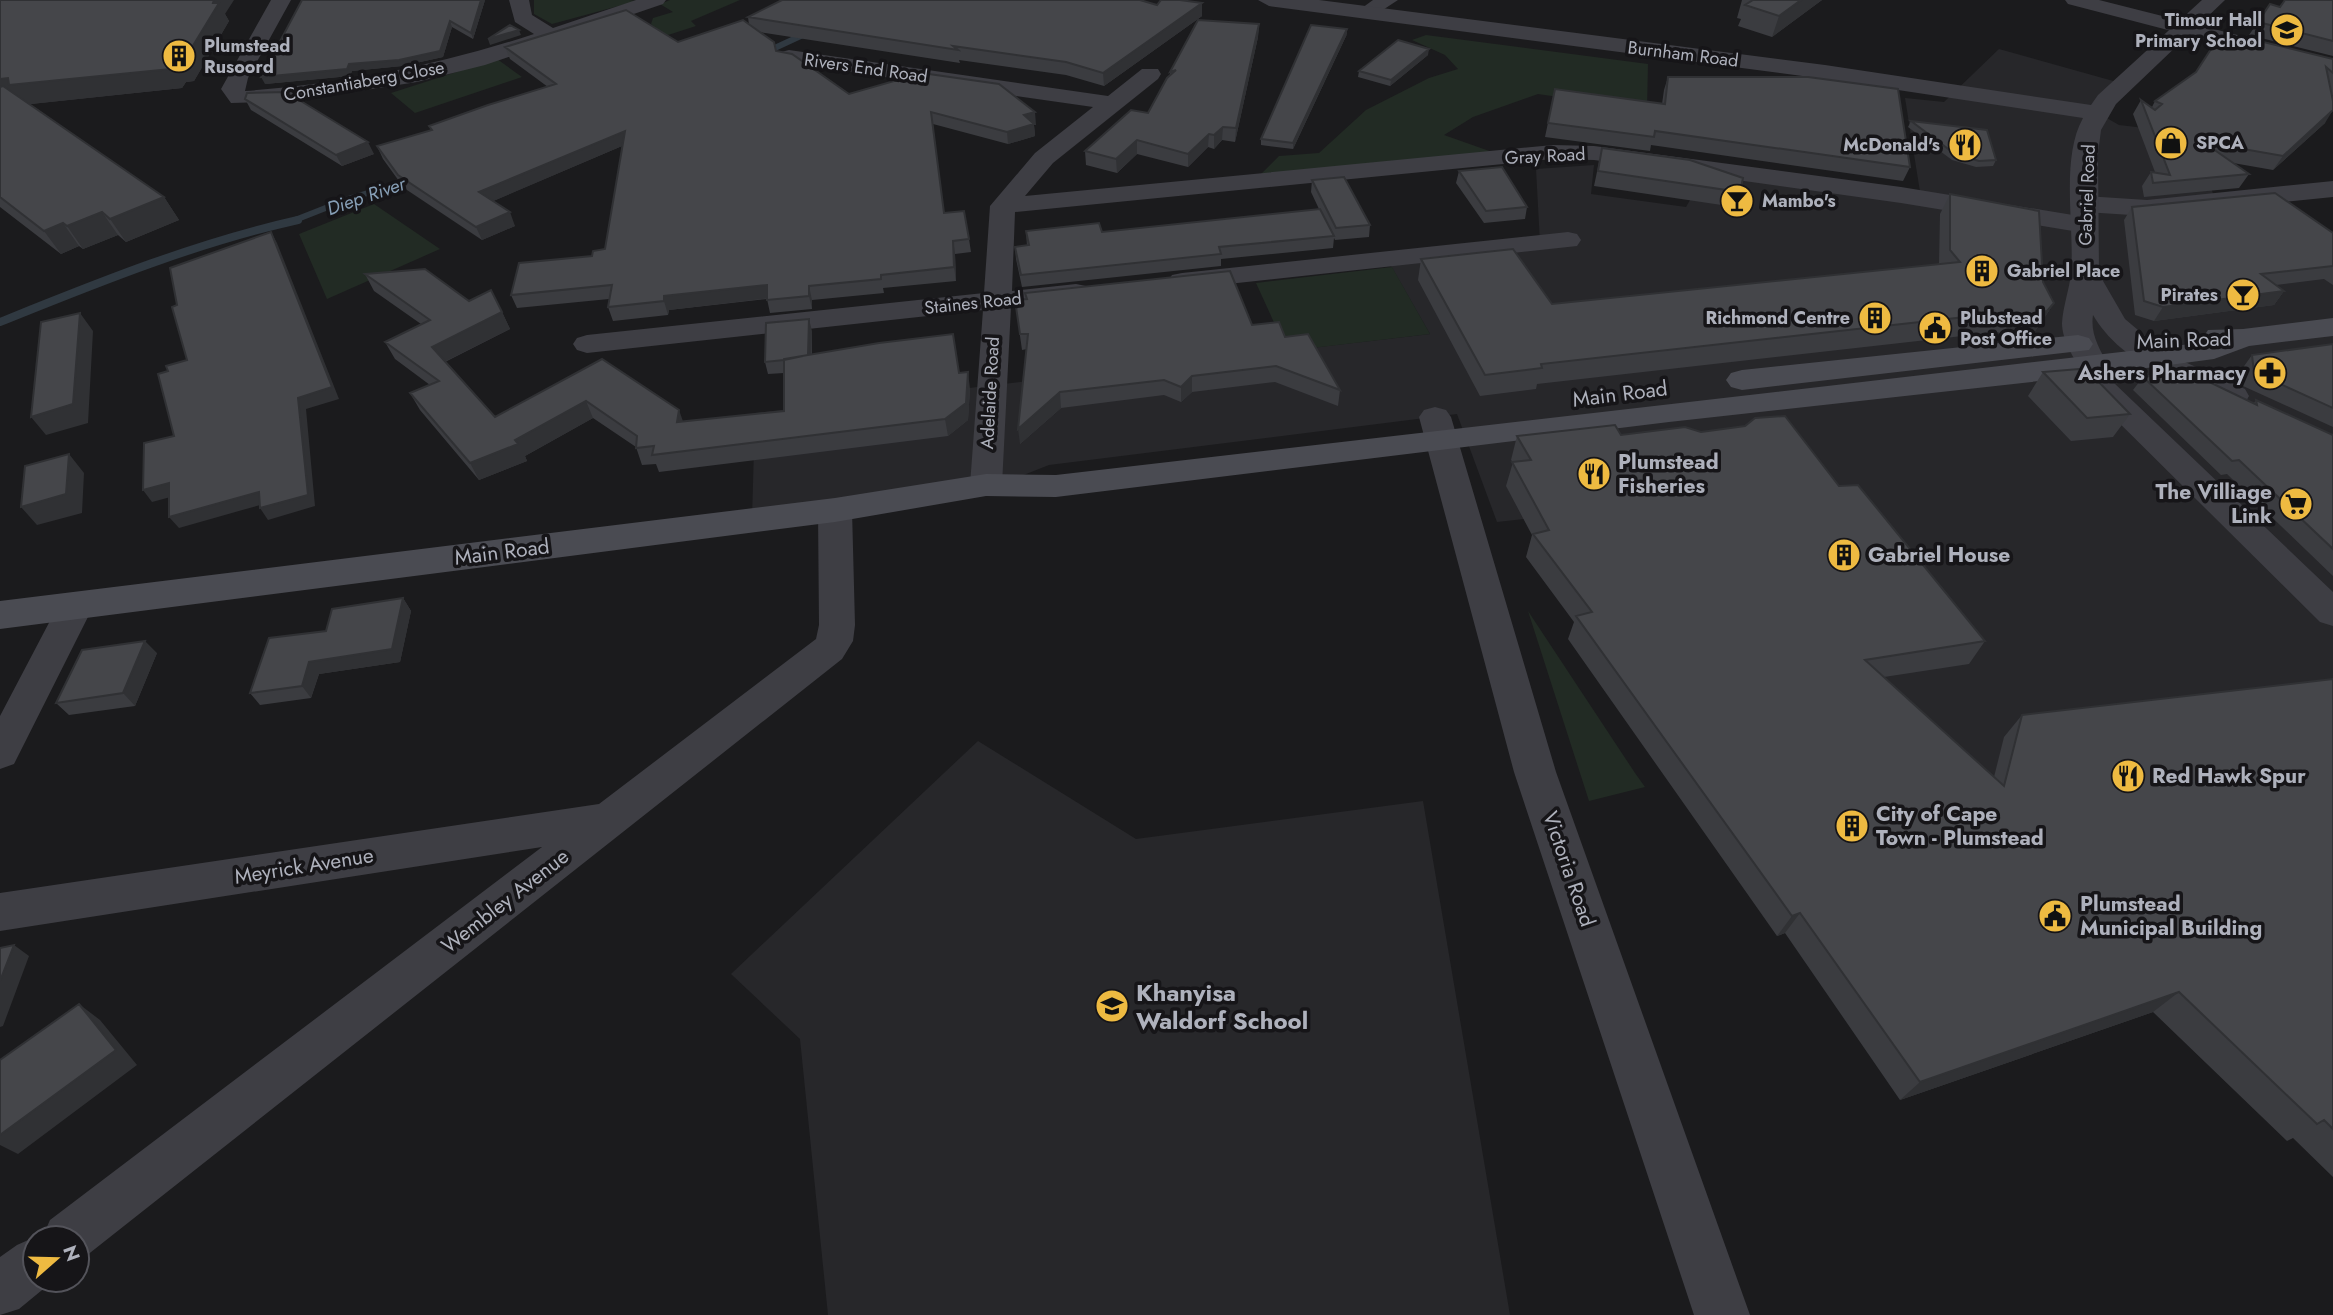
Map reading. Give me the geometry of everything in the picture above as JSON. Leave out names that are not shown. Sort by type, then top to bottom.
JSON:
[{"type":"main road","name":"Main Road","points":[[2088,355],[2130,341],[2196,335],[2243,338],[2333,327]]},
{"type":"main road","name":"Main Road","points":[[0,615],[835,510],[994,484],[1056,486],[1438,429],[2088,355],[2156,358],[2214,350],[2243,338]]},
{"type":"street","name":"Constantiaberg Close","points":[[281,0],[232,89],[239,98],[258,98],[417,75],[477,60],[656,0]]},
{"type":"street","points":[[519,0],[522,18],[550,35]]},
{"type":"street","name":"Burnham Road","points":[[1269,0],[1825,72],[2096,113]]},
{"type":"street","points":[[1366,13],[1388,0]]},
{"type":"street","points":[[2075,0],[2333,66]]},
{"type":"street","name":"Gabriel Road","points":[[2088,355],[2077,324],[2085,274],[2085,154],[2089,130],[2096,113],[2122,84],[2214,0]]},
{"type":"street","name":"Rivers End Road","points":[[789,57],[1110,103]]},
{"type":"street","points":[[1003,206],[1044,158],[1110,103],[1150,74]]},
{"type":"street","name":"Gray Road","points":[[1003,206],[1553,152],[1594,153],[1901,195],[2085,215],[2333,189]]},
{"type":"street","name":"Adelaide Road","points":[[994,484],[995,301],[1003,206]]},
{"type":"street","points":[[1151,284],[1568,240]]},
{"type":"street","name":"Gabriel Road","points":[[2085,274],[2113,324],[2130,341],[2156,358]]},
{"type":"street","name":"Staines Road","points":[[587,344],[1099,289]]},
{"type":"street","points":[[2088,355],[2100,386],[2333,612]]},
{"type":"street","points":[[2156,358],[2262,409]]},
{"type":"street","name":"Victoria Road","points":[[1438,429],[1535,772],[1722,1315]]},
{"type":"street","name":"Wembley Avenue","points":[[86,1224],[832,645],[837,625],[835,510]]},
{"type":"street","points":[[0,753],[75,607]]},
{"type":"street","name":"Meyrick Avenue","points":[[0,912],[609,820]]},
{"type":"street","points":[[0,1290],[21,1274]]},
{"type":"shaded area","points":[[534,0],[637,1],[552,24],[534,14]]},
{"type":"shaded area","points":[[670,0],[740,0],[691,21],[696,26],[665,36],[651,24],[653,18],[673,12],[660,4]]},
{"type":"shaded area","points":[[1426,35],[1648,64],[1647,110],[1538,94],[1473,117],[1444,135],[1495,153],[1260,175],[1279,156],[1319,153],[1366,110],[1429,78],[1458,69],[1445,55],[1412,40]]},
{"type":"shaded area","points":[[1999,49],[2124,84],[2098,113],[2119,125],[2196,134],[2215,201],[2333,253],[2333,1118],[1524,519],[1497,522],[1457,414],[1049,465],[1003,483],[752,519],[755,413],[1430,334],[1387,259],[1540,243],[1536,169],[1594,165],[1591,194],[1686,207],[1708,169],[1921,198],[1905,98],[1944,102]]},
{"type":"shaded area","points":[[497,59],[522,77],[415,113],[391,93]]},
{"type":"shaded area","points":[[374,204],[440,249],[327,299],[299,234]]},
{"type":"shaded area","points":[[1392,267],[1430,334],[1287,351],[1256,283]]},
{"type":"shaded area","points":[[1528,611],[1635,773],[1645,787],[1589,801]]},
{"type":"shaded area","name":"Khanyisa Waldorf School","points":[[978,741],[1136,839],[1423,801],[1510,1315],[828,1315],[800,1039],[731,974]]},
{"type":"building","points":[[0,0],[214,0],[213,3],[219,3],[183,62],[175,63],[171,69],[9,85],[8,78],[0,79]]},
{"type":"building","points":[[302,0],[481,0],[471,33],[450,21],[440,51],[399,60],[349,64],[347,69],[261,77]]},
{"type":"building","points":[[782,0],[1140,0],[1157,5],[1161,0],[1180,0],[1202,3],[1103,73],[1066,62],[953,46],[958,50],[748,17]]},
{"type":"building","points":[[1753,0],[1801,0],[1779,16],[1745,5]]},
{"type":"building","points":[[2285,0],[2333,0],[2333,41],[2258,22],[2270,4],[2280,7]]},
{"type":"building","points":[[626,10],[678,42],[743,20],[774,42],[776,51],[792,54],[849,94],[922,73],[999,84],[1035,112],[1024,115],[1034,124],[1007,132],[931,112],[944,213],[964,211],[969,239],[953,241],[954,267],[881,275],[881,279],[809,286],[809,296],[767,300],[767,285],[664,296],[664,301],[608,307],[612,285],[511,295],[519,263],[592,256],[593,251],[605,249],[625,131],[479,192],[510,212],[476,227],[398,175],[377,146],[432,130],[429,126],[556,84],[505,47]]},
{"type":"building","points":[[1198,20],[1259,24],[1236,128],[1223,127],[1214,135],[1209,134],[1188,154],[1137,140],[1116,159],[1085,151],[1131,110],[1148,113],[1167,78],[1176,70],[1170,72]]},
{"type":"building","points":[[510,25],[519,30],[488,39]]},
{"type":"building","points":[[1311,25],[1347,29],[1293,143],[1261,139]]},
{"type":"building","points":[[2230,38],[2247,38],[2333,59],[2333,73],[2326,67],[2333,110],[2283,156],[2203,142],[2249,174],[2153,183],[2151,172],[2170,175],[2141,100],[2155,110],[2162,104],[2155,101],[2196,72],[2213,46],[2222,49]]},
{"type":"building","points":[[1398,40],[1429,49],[1391,80],[1359,71]]},
{"type":"building","points":[[1668,77],[1808,77],[1898,89],[1910,167],[1655,131],[1654,137],[1548,123],[1555,89],[1665,104]]},
{"type":"building","points":[[3,86],[164,197],[110,219],[102,212],[67,226],[63,223],[44,231],[0,197],[0,87]]},
{"type":"building","points":[[286,92],[368,142],[336,155],[245,99],[247,93]]},
{"type":"building","points":[[1911,121],[1987,130],[1996,160],[1979,161],[1955,154]]},
{"type":"building","points":[[1602,148],[1690,160],[1743,178],[1740,192],[1598,171]]},
{"type":"building","points":[[1502,167],[1527,207],[1486,211],[1459,171]]},
{"type":"building","points":[[1344,177],[1370,225],[1336,228],[1312,180]]},
{"type":"building","points":[[2275,193],[2333,233],[2333,266],[2261,274],[2284,291],[2163,307],[2144,301],[2132,207]]},
{"type":"building","points":[[1950,194],[2039,211],[2043,282],[2054,303],[2047,311],[2017,317],[2010,312],[1541,364],[1542,368],[1485,375],[1421,259],[1513,249],[1552,304],[1960,262],[1950,250]]},
{"type":"building","points":[[1320,209],[1334,236],[1219,247],[1221,254],[1021,275],[1015,247],[1029,245],[1026,231],[1099,223],[1102,232]]},
{"type":"building","points":[[271,232],[332,387],[298,398],[308,495],[260,508],[259,492],[169,517],[169,483],[143,490],[144,443],[174,436],[158,374],[168,371],[166,366],[187,360],[172,307],[177,305],[170,268]]},
{"type":"building","points":[[425,269],[469,301],[491,290],[502,312],[432,347],[495,417],[602,359],[679,410],[677,422],[784,411],[784,359],[953,334],[959,373],[968,372],[966,403],[945,419],[652,455],[654,446],[636,448],[637,436],[586,401],[515,440],[518,444],[470,463],[410,393],[439,381],[385,342],[430,320],[365,274]]},
{"type":"building","points":[[1230,271],[1252,325],[1279,322],[1285,337],[1308,334],[1340,390],[1276,366],[1192,376],[1181,387],[1164,380],[1060,392],[1018,429],[1028,334],[1020,334],[1015,300],[1027,299],[1025,293]]},
{"type":"building","points":[[80,313],[73,404],[31,417],[41,322]]},
{"type":"building","points":[[809,319],[808,355],[765,362],[766,323]]},
{"type":"building","points":[[2333,344],[2333,408],[2254,372],[2252,355]]},
{"type":"building","points":[[2079,369],[2086,376],[2092,375],[2130,414],[2087,418],[2043,372]]},
{"type":"building","points":[[2177,372],[2199,377],[2257,405],[2256,400],[2333,435],[2333,549],[2239,460],[2232,461],[2143,377]]},
{"type":"building","points":[[1785,416],[1839,486],[1858,485],[1985,641],[1865,660],[2004,786],[2022,715],[2333,679],[2333,1129],[2324,1120],[2317,1124],[2179,992],[1920,1082],[1800,913],[1792,916],[1576,616],[1592,612],[1533,534],[1549,530],[1512,462],[1531,460],[1517,436],[1615,425],[1621,435],[1685,427],[1701,432],[1745,426],[1755,418]]},
{"type":"building","points":[[69,454],[66,494],[21,507],[25,466]]},
{"type":"building","points":[[403,598],[392,649],[309,662],[302,686],[250,693],[269,638],[326,631],[332,609]]},
{"type":"building","points":[[145,641],[123,693],[56,703],[82,650]]},
{"type":"building","points":[[14,945],[0,981],[0,948]]},
{"type":"building","points":[[79,1004],[116,1050],[0,1135],[0,1060]]},
{"type":"waterway","name":"Diep River","points":[[764,53],[807,33]]},
{"type":"waterway","name":"Diep River","points":[[291,222],[351,198],[411,180]]},
{"type":"waterway","name":"Diep River","points":[[291,222],[298,220]]},
{"type":"waterway","name":"Diep River","points":[[0,322],[184,252],[291,222]]},
{"type":"place","name":"Timour Hall Primary School","points":[[2287,30]]},
{"type":"place","name":"Plumstead Rusoord","points":[[179,56]]},
{"type":"place","name":"SPCA","points":[[2171,143]]},
{"type":"place","name":"McDonald's","points":[[1965,145]]},
{"type":"place","name":"Mambo's","points":[[1737,201]]},
{"type":"place","name":"Gabriel Place","points":[[1982,271]]},
{"type":"place","name":"Pirates","points":[[2243,295]]},
{"type":"place","name":"Richmond Centre","points":[[1875,318]]},
{"type":"place","name":"Plubstead Post Office","points":[[1935,328]]},
{"type":"place","name":"Ashers Pharmacy","points":[[2270,373]]},
{"type":"place","name":"Plumstead Fisheries","points":[[1594,474]]},
{"type":"place","name":"The Villiage Link","points":[[2296,504]]},
{"type":"place","name":"Gabriel House","points":[[1844,555]]},
{"type":"place","name":"Red Hawk Spur","points":[[2128,776]]},
{"type":"place","name":"City of Cape Town - Plumstead","points":[[1852,826]]},
{"type":"place","name":"Plumstead Municipal Building","points":[[2055,916]]},
{"type":"place","name":"Khanyisa Waldorf School","points":[[1112,1006]]}]
